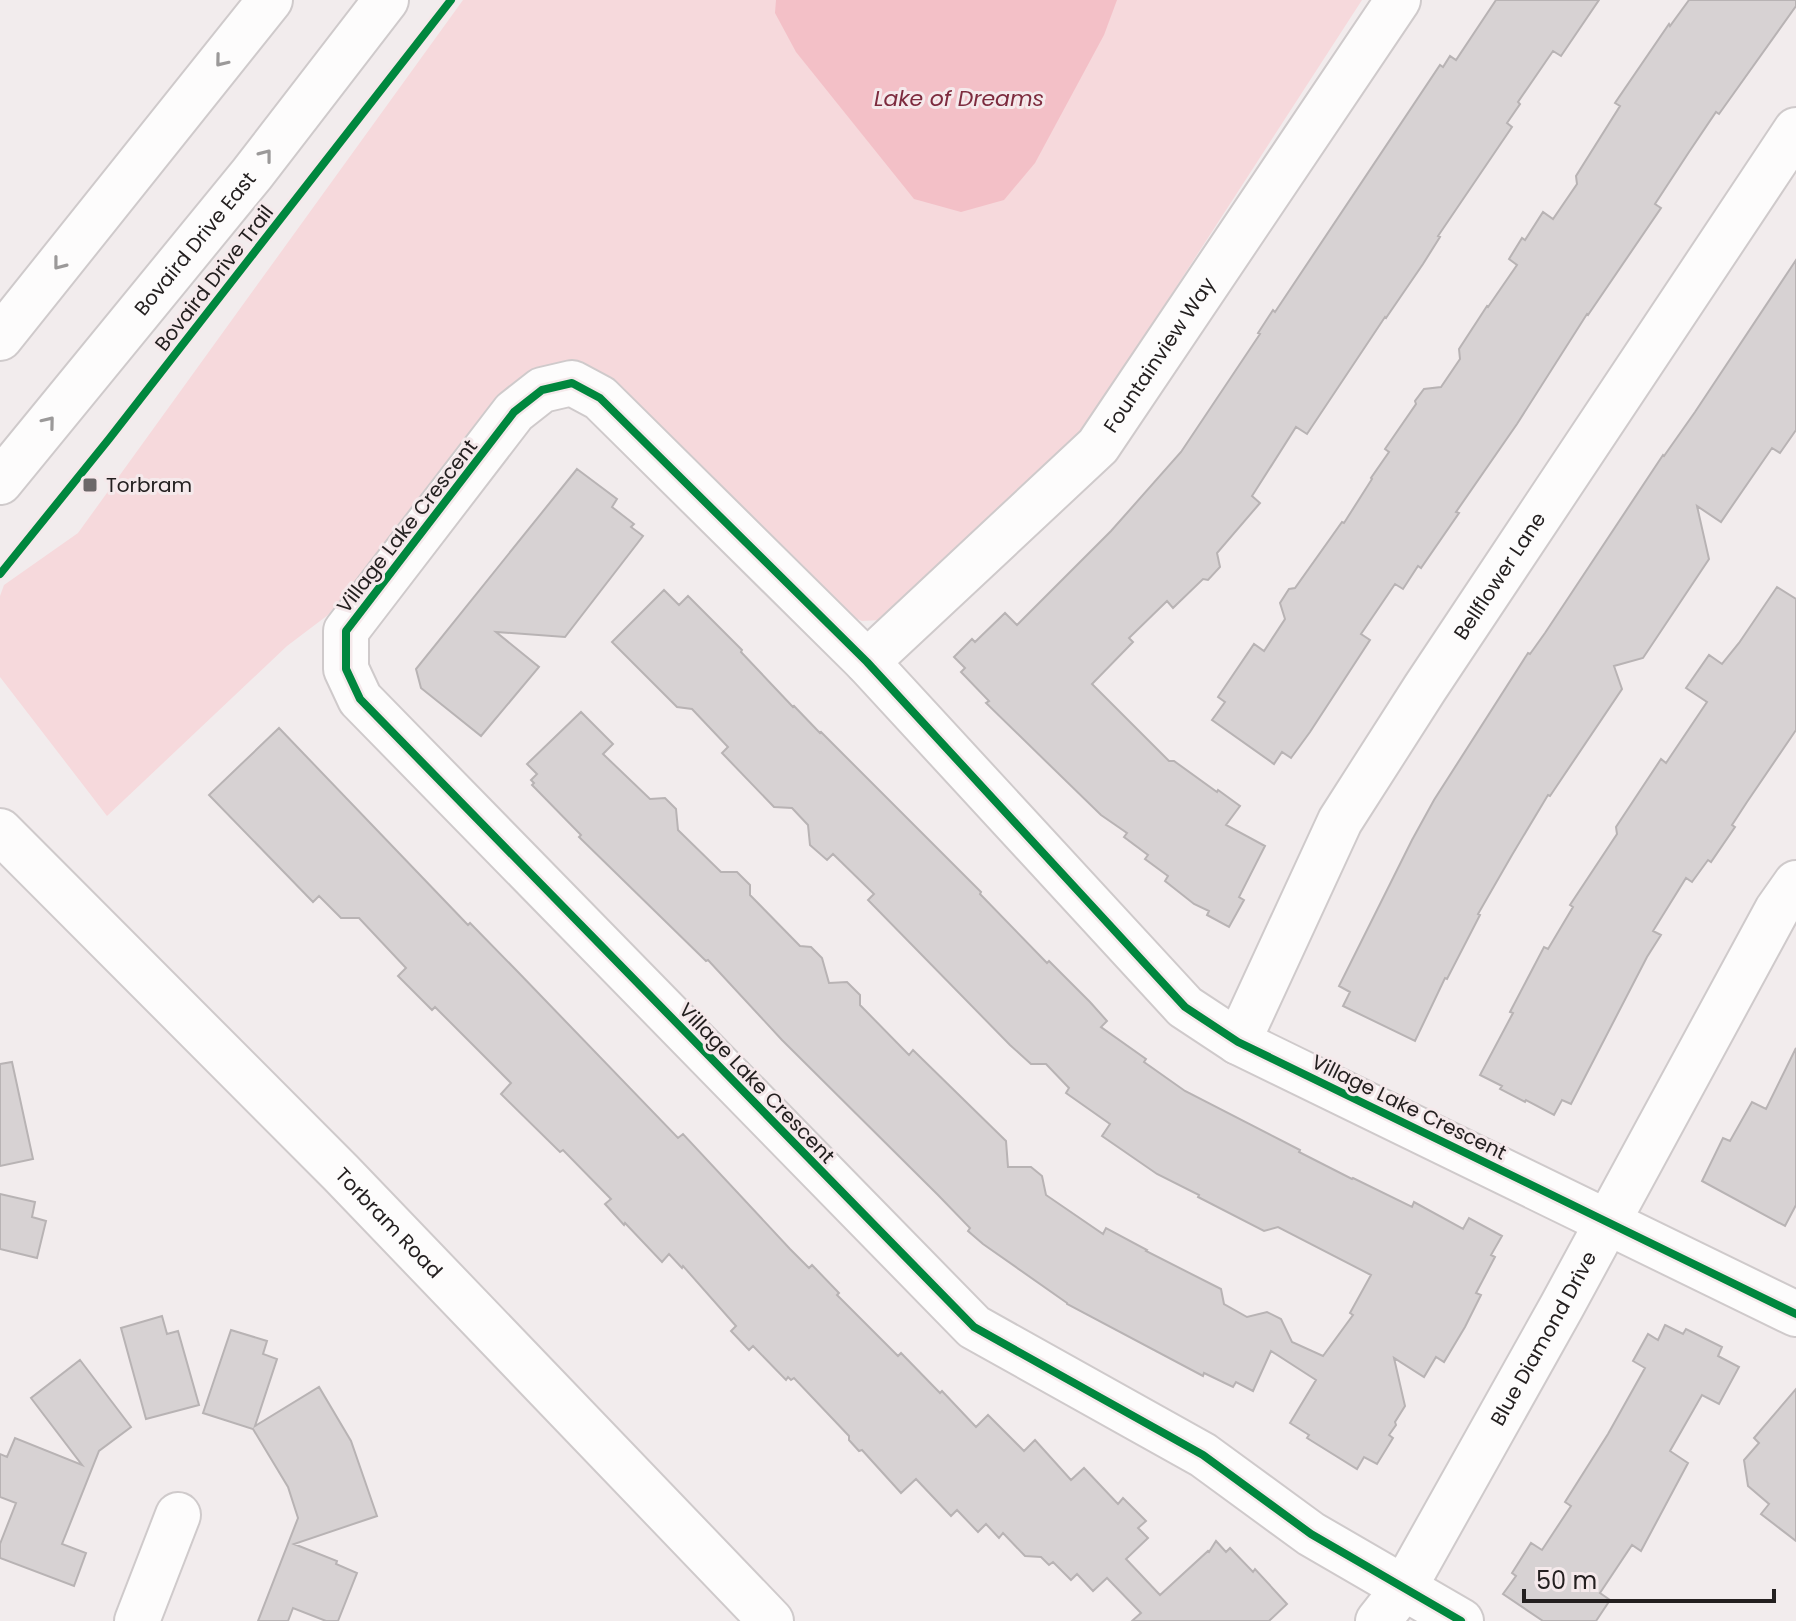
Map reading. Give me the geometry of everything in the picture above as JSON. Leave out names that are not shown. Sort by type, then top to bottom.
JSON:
[{"type":"street","points":[[0,338],[270,0]]},
{"type":"street","name":"Bovaird Drive East","points":[[0,482],[252,174],[386,0]]},
{"type":"street","name":"Fountainview Way","points":[[867,662],[1098,446],[1398,0]]},
{"type":"street","name":"Bellflower Lane","points":[[1238,1042],[1340,821],[1796,130]]},
{"type":"street","name":"Village Lake Crescent","points":[[1461,1621],[1391,1604],[1311,1534],[1203,1455],[974,1327],[360,699],[346,669],[346,631],[514,412],[542,390],[572,383],[600,398],[867,662],[1185,1007],[1238,1042],[1796,1314]]},
{"type":"street","name":"Torbram Road","points":[[0,831],[341,1173],[771,1621]]},
{"type":"street","name":"Blue Diamond Drive","points":[[1391,1604],[1608,1221],[1777,910],[1796,883]]},
{"type":"street","points":[[137,1621],[178,1515]]},
{"type":"shaded area","points":[[463,0],[1362,0],[1092,417],[1066,451],[880,620],[862,621],[853,617],[604,376],[513,389],[328,615],[287,646],[107,816],[0,677],[0,596],[4,585],[78,533]]},
{"type":"water","name":"Lake of Dreams","points":[[776,0],[1117,0],[1104,35],[1035,163],[1004,200],[961,212],[914,199],[796,52],[775,13]]},
{"type":"building","points":[[1496,0],[1599,0],[1561,56],[1553,51],[1518,102],[1520,104],[1507,123],[1512,127],[1307,434],[1296,427],[1252,496],[1260,503],[1217,553],[1220,567],[1173,608],[1167,601],[1129,638],[1133,642],[1092,684],[1169,761],[1174,761],[1240,806],[1226,825],[1265,846],[1239,897],[1244,900],[1229,927],[1207,915],[1209,911],[1194,904],[1165,881],[1168,876],[1145,859],[1148,855],[1124,837],[1127,833],[1101,815],[986,703],[989,701],[961,672],[965,668],[954,657],[1005,613],[1017,625],[1111,531],[1181,452],[1273,310],[1275,312],[1440,65],[1443,67],[1450,56],[1456,60]]},
{"type":"building","points":[[1689,0],[1796,0],[1796,6],[1689,152],[1655,204],[1661,208],[1587,314],[1421,568],[1418,566],[1403,589],[1395,584],[1361,634],[1370,640],[1310,732],[1291,758],[1282,752],[1274,764],[1212,720],[1225,702],[1218,697],[1254,644],[1264,651],[1285,619],[1280,603],[1289,589],[1295,588],[1344,523],[1389,452],[1385,449],[1424,389],[1441,387],[1460,359],[1459,349],[1517,265],[1509,259],[1522,238],[1525,240],[1543,212],[1553,219],[1577,184],[1576,176],[1620,106],[1615,103]]},
{"type":"building","points":[[1796,260],[1796,430],[1780,453],[1772,448],[1721,522],[1697,506],[1709,559],[1643,658],[1614,666],[1622,689],[1548,795],[1512,855],[1478,914],[1415,1041],[1343,1006],[1350,992],[1339,986],[1434,800],[1528,653],[1545,633]]},
{"type":"building","points":[[577,469],[617,499],[612,507],[634,524],[631,527],[643,536],[565,637],[496,632],[539,667],[481,736],[421,688],[416,669]]},
{"type":"building","points":[[1777,587],[1796,599],[1796,730],[1711,862],[1708,860],[1692,882],[1686,878],[1653,931],[1661,935],[1571,1104],[1562,1100],[1554,1115],[1500,1089],[1502,1086],[1480,1075],[1544,947],[1548,949],[1573,907],[1570,905],[1617,834],[1616,827],[1661,759],[1666,763],[1707,702],[1686,688],[1709,655],[1722,664]]},
{"type":"building","points":[[664,590],[679,605],[688,596],[793,707],[981,892],[1047,963],[1049,961],[1090,1002],[1107,1021],[1101,1027],[1146,1059],[1144,1062],[1185,1091],[1352,1179],[1412,1207],[1414,1202],[1463,1229],[1469,1218],[1502,1236],[1476,1293],[1481,1295],[1444,1362],[1436,1357],[1424,1377],[1394,1358],[1405,1406],[1389,1435],[1393,1438],[1377,1464],[1364,1457],[1357,1469],[1307,1438],[1309,1435],[1290,1423],[1316,1380],[1271,1351],[1253,1391],[1236,1382],[1233,1387],[1204,1373],[1203,1376],[1067,1304],[983,1244],[782,1040],[708,960],[579,837],[581,835],[532,785],[531,780],[537,774],[527,764],[581,712],[613,744],[603,754],[650,799],[665,798],[676,809],[678,830],[721,872],[737,872],[750,885],[750,895],[800,946],[811,947],[822,958],[829,983],[847,982],[860,995],[860,1005],[909,1055],[913,1050],[1006,1141],[1008,1167],[1031,1167],[1042,1176],[1046,1195],[1103,1234],[1106,1228],[1221,1289],[1224,1304],[1247,1317],[1267,1312],[1281,1319],[1292,1342],[1323,1356],[1353,1315],[1350,1313],[1371,1275],[1278,1227],[1264,1231],[1198,1197],[1157,1174],[1102,1136],[1110,1124],[1066,1093],[1069,1088],[1046,1064],[1031,1064],[1010,1045],[868,900],[874,894],[833,854],[827,860],[810,845],[808,825],[792,808],[774,807],[722,753],[728,747],[692,709],[677,707],[612,642]]},
{"type":"building","points":[[279,728],[468,925],[470,923],[678,1138],[683,1134],[790,1249],[809,1268],[812,1265],[839,1293],[837,1295],[898,1356],[901,1353],[976,1427],[988,1415],[1024,1451],[1035,1440],[1071,1480],[1084,1468],[1118,1504],[1123,1498],[1146,1521],[1138,1528],[1148,1538],[1126,1559],[1160,1595],[1209,1552],[1216,1541],[1226,1552],[1230,1548],[1253,1572],[1255,1569],[1287,1604],[1269,1621],[1132,1621],[1141,1613],[1107,1578],[1093,1591],[1077,1574],[1071,1580],[1053,1562],[1049,1565],[1041,1557],[1025,1556],[1003,1533],[999,1538],[986,1524],[978,1532],[957,1510],[951,1516],[916,1479],[901,1493],[794,1378],[791,1380],[788,1377],[786,1380],[753,1346],[749,1350],[731,1331],[736,1326],[683,1266],[669,1254],[662,1262],[624,1225],[605,1204],[611,1199],[501,1094],[511,1083],[435,1007],[432,1010],[398,976],[406,968],[359,918],[341,918],[319,896],[313,902],[209,795]]},
{"type":"building","points":[[1796,1048],[1796,1205],[1785,1226],[1702,1181],[1723,1138],[1730,1141],[1752,1102],[1766,1109]]},
{"type":"building","points":[[12,1062],[33,1159],[0,1166],[0,1064]]},
{"type":"building","points":[[0,1194],[35,1202],[32,1217],[46,1221],[37,1258],[0,1249]]},
{"type":"building","points":[[162,1316],[167,1334],[178,1331],[199,1405],[146,1419],[121,1328]]},
{"type":"building","points":[[1665,1325],[1683,1334],[1686,1329],[1722,1347],[1718,1356],[1739,1367],[1719,1404],[1702,1395],[1670,1451],[1688,1463],[1641,1551],[1632,1545],[1600,1593],[1610,1600],[1596,1621],[1543,1621],[1503,1594],[1516,1576],[1512,1573],[1531,1543],[1542,1550],[1571,1506],[1565,1502],[1645,1368],[1633,1361],[1648,1334],[1658,1340]]},
{"type":"building","points":[[231,1330],[267,1341],[263,1354],[277,1359],[255,1426],[319,1387],[351,1441],[377,1516],[294,1544],[337,1561],[336,1564],[357,1573],[338,1621],[326,1621],[293,1608],[288,1621],[258,1621],[298,1518],[288,1487],[253,1429],[203,1413]]},
{"type":"building","points":[[80,1360],[131,1427],[99,1451],[62,1544],[86,1553],[74,1586],[0,1558],[0,1544],[16,1503],[0,1497],[0,1454],[7,1457],[15,1438],[82,1465],[31,1398]]},
{"type":"building","points":[[1796,1389],[1796,1541],[1761,1514],[1769,1504],[1748,1486],[1744,1460],[1759,1443],[1754,1438]]},
{"type":"cycle path","name":"Bovaird Drive Trail","points":[[0,574],[451,0]]},
{"type":"cycle path","points":[[1461,1621],[1311,1534],[1203,1455],[974,1327],[360,699],[346,669],[346,631],[514,412],[542,390],[572,383],[600,398],[867,662],[1185,1007],[1238,1042],[1796,1314]]},
{"type":"place","name":"Torbram","points":[[90,485]]}]
